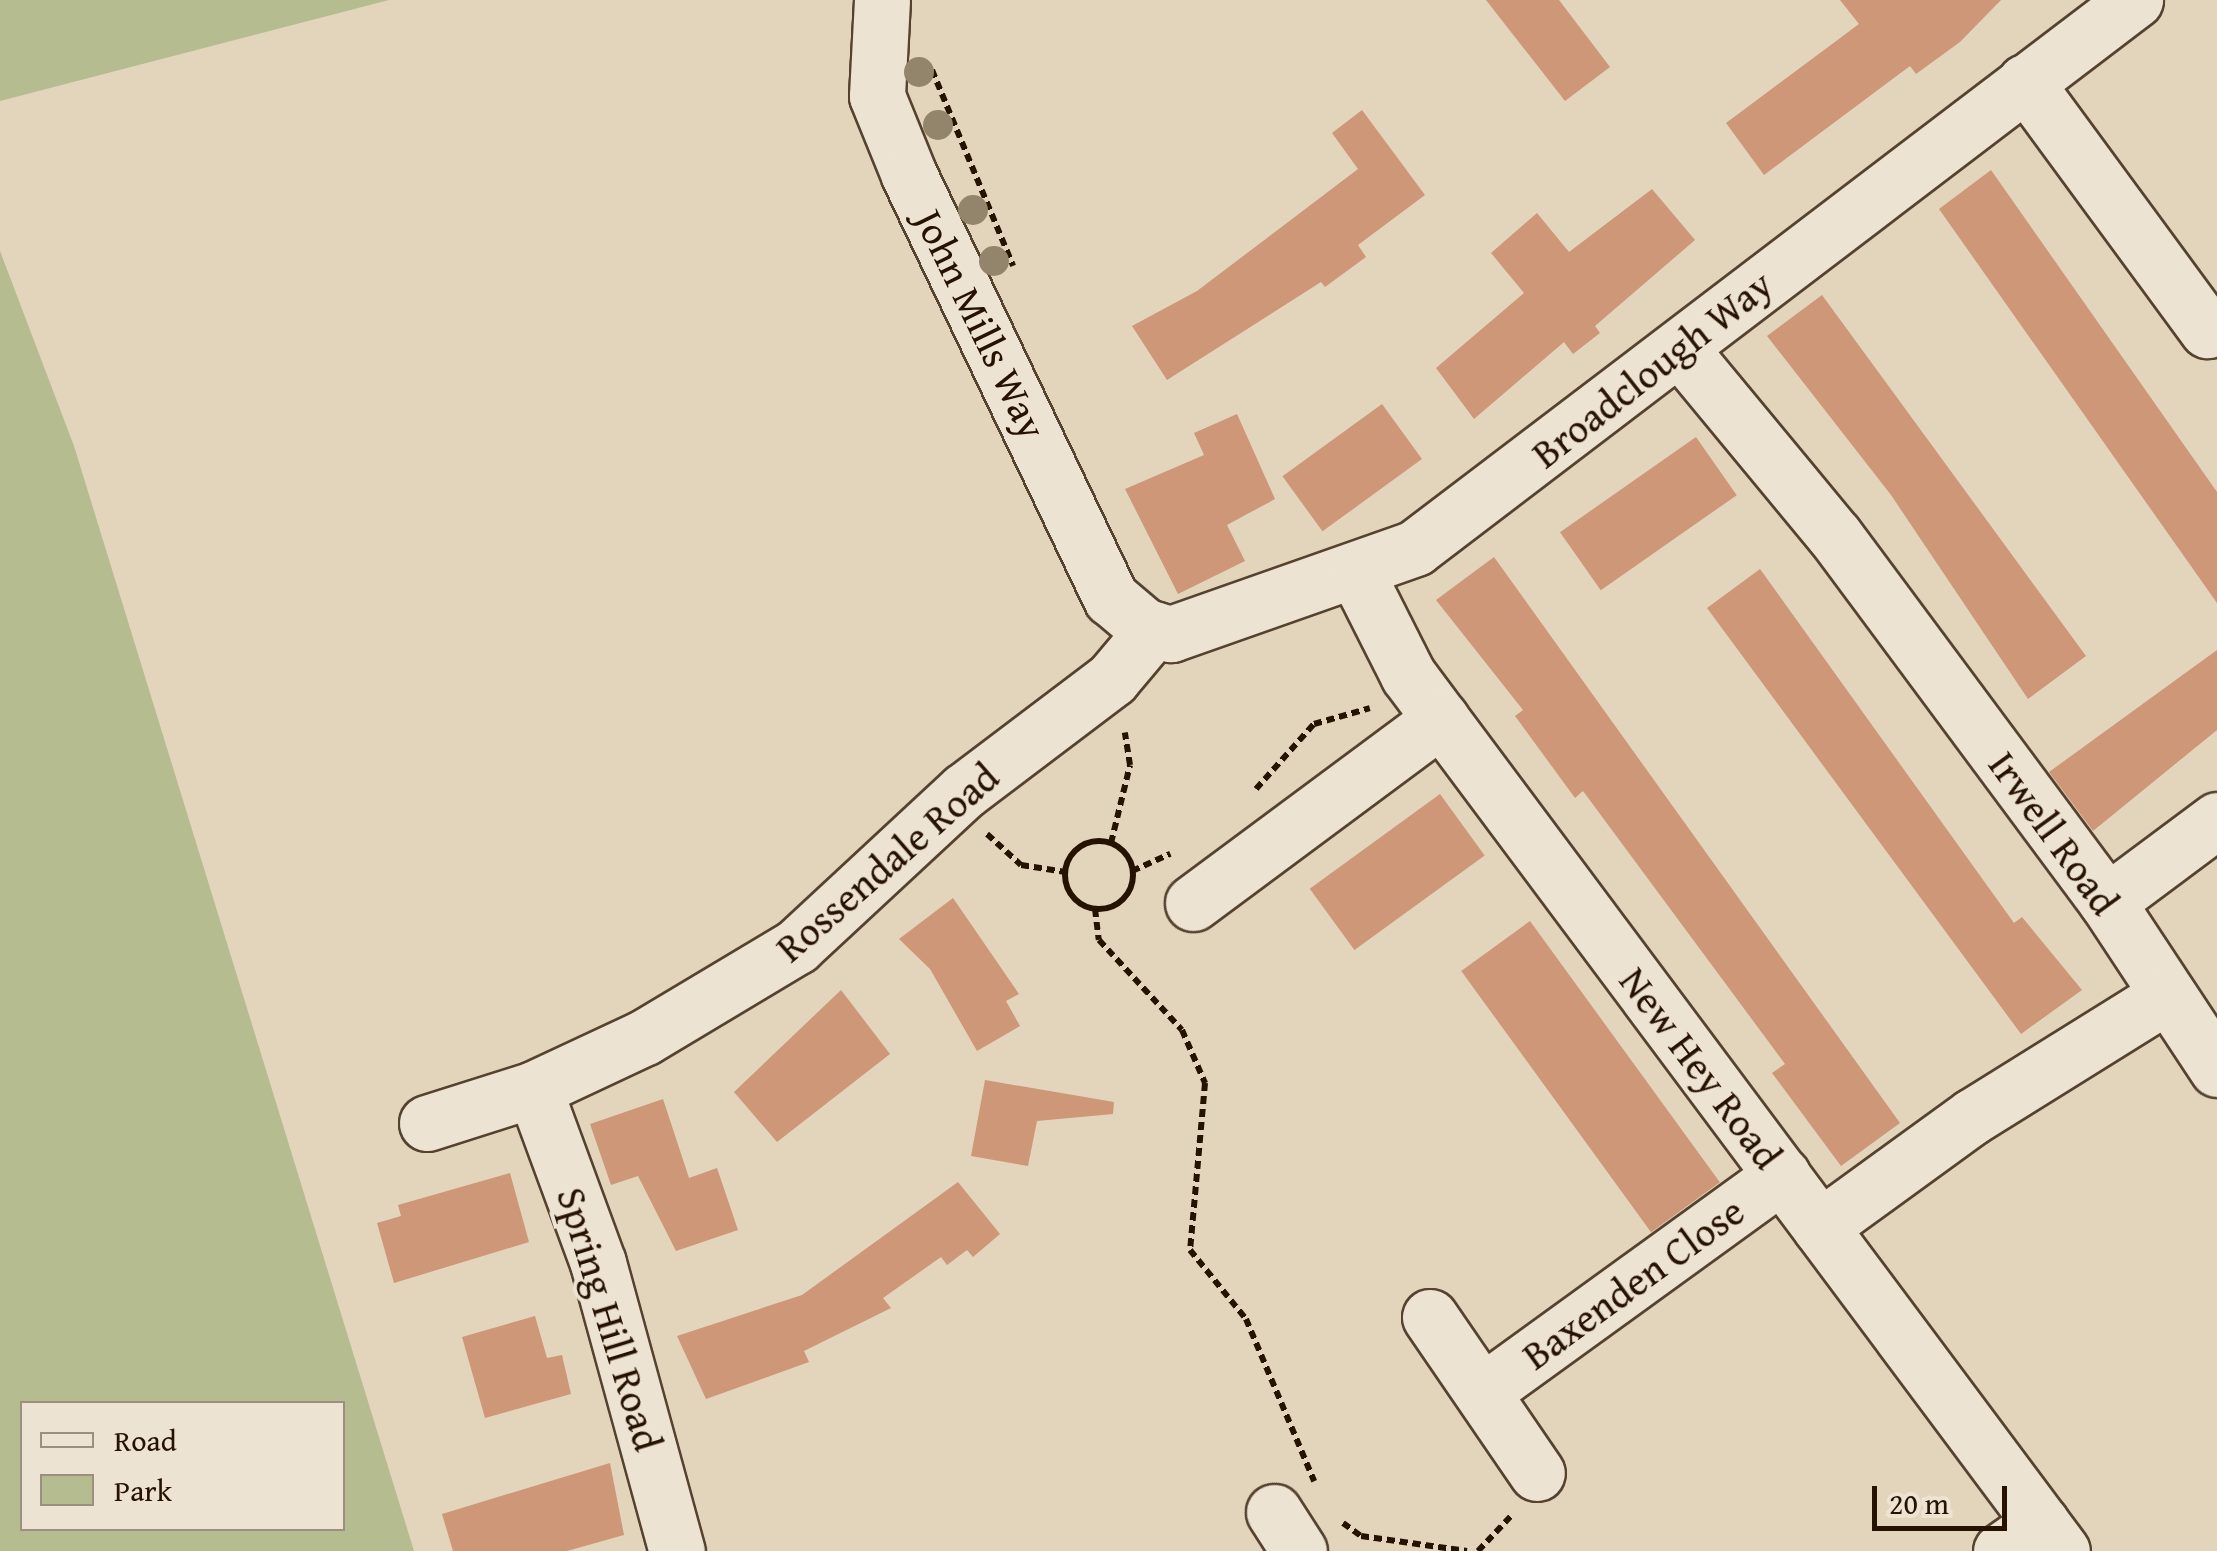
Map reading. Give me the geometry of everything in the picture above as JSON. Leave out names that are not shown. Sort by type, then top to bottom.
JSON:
[{"type":"street","name":"John Mills Way","points":[[882,0],[877,96],[909,175],[1111,598],[1149,628]]},
{"type":"street","name":"Broadclough Way","points":[[1149,628],[1172,634],[1357,574],[1415,548],[1681,350],[2125,7]]},
{"type":"street","points":[[2025,82],[2207,330]]},
{"type":"street","name":"Irwell Road","points":[[1681,350],[1835,536],[2107,902],[2164,997],[2217,1069]]},
{"type":"street","name":"New Hey Road","points":[[1357,574],[1440,719],[1820,1227],[2035,1542]]},
{"type":"street","name":"Rossendale Road","points":[[428,1124],[534,1089],[645,1038],[796,946],[955,800],[1104,685],[1149,628]]},
{"type":"street","points":[[1193,903],[1440,719]]},
{"type":"street","points":[[2107,902],[2217,820]]},
{"type":"street","points":[[1820,1227],[1973,1116],[2164,997]]},
{"type":"street","name":"Spring Hill Road","points":[[534,1089],[598,1263],[677,1551]]},
{"type":"street","name":"Baxenden Close","points":[[1485,1390],[1782,1175]]},
{"type":"street","name":"Baxenden Close","points":[[1430,1316],[1485,1390],[1537,1473]]},
{"type":"path","points":[[930,56],[1015,272]]},
{"type":"path","points":[[1104,685],[1130,765],[1111,842]]},
{"type":"path","points":[[955,800],[1021,865],[1065,872]]},
{"type":"path","points":[[1111,842],[1132,866],[1130,888],[1116,904],[1095,908],[1074,899],[1065,872],[1078,847],[1111,842]]},
{"type":"path","points":[[1095,908],[1099,940],[1182,1030],[1205,1083],[1190,1250],[1246,1320],[1306,1518],[1360,1536],[1466,1551]]},
{"type":"green space","points":[[0,0],[389,0],[0,101]]},
{"type":"green space","points":[[0,251],[74,446],[414,1551],[0,1551]]},
{"type":"building","points":[[1486,0],[1559,0],[1610,67],[1565,101]]},
{"type":"building","points":[[1840,0],[2001,0],[1960,42],[1916,74],[1910,66],[1764,175],[1726,123],[1859,24]]},
{"type":"building","points":[[1362,110],[1425,195],[1358,245],[1366,257],[1325,287],[1321,282],[1167,380],[1132,326],[1197,291],[1358,169],[1332,133]]},
{"type":"building","points":[[1991,170],[2217,492],[2217,603],[1939,209]]},
{"type":"building","points":[[1652,189],[1695,240],[1595,326],[1600,333],[1573,354],[1564,342],[1474,419],[1436,368],[1524,293],[1491,253],[1537,213],[1569,252]]},
{"type":"building","points":[[1822,295],[2086,656],[2028,699],[1891,495],[1767,336]]},
{"type":"building","points":[[1382,404],[1422,459],[1322,531],[1282,476]]},
{"type":"building","points":[[1237,414],[1275,499],[1227,525],[1245,561],[1178,594],[1125,489],[1204,455],[1194,433]]},
{"type":"building","points":[[1696,437],[1737,495],[1601,590],[1560,532]]},
{"type":"building","points":[[1494,557],[1900,1123],[1841,1166],[1772,1073],[1785,1064],[1583,791],[1575,798],[1515,716],[1523,710],[1436,600]]},
{"type":"building","points":[[1760,569],[2014,923],[2022,917],[2082,990],[2021,1034],[1707,608]]},
{"type":"building","points":[[2217,650],[2217,730],[2093,831],[2049,772]]},
{"type":"building","points":[[1440,794],[1485,855],[1354,950],[1310,889]]},
{"type":"building","points":[[953,898],[1019,994],[1006,1001],[1020,1026],[977,1051],[930,969],[899,939]]},
{"type":"building","points":[[1530,921],[1720,1182],[1651,1232],[1461,971]]},
{"type":"building","points":[[841,990],[890,1054],[777,1142],[734,1092]]},
{"type":"building","points":[[985,1080],[1114,1102],[1113,1114],[1037,1121],[1028,1166],[971,1156]]},
{"type":"building","points":[[663,1099],[689,1178],[717,1168],[738,1230],[676,1251],[638,1176],[611,1185],[590,1124]]},
{"type":"building","points":[[510,1173],[529,1242],[394,1283],[377,1223],[401,1216],[398,1205]]},
{"type":"building","points":[[958,1182],[1000,1234],[973,1257],[967,1250],[947,1265],[941,1257],[883,1298],[891,1308],[804,1351],[809,1362],[706,1399],[677,1336],[802,1295]]},
{"type":"building","points":[[535,1316],[547,1358],[562,1355],[571,1394],[485,1418],[462,1337]]},
{"type":"building","points":[[610,1463],[624,1535],[567,1551],[453,1551],[442,1514]]}]
